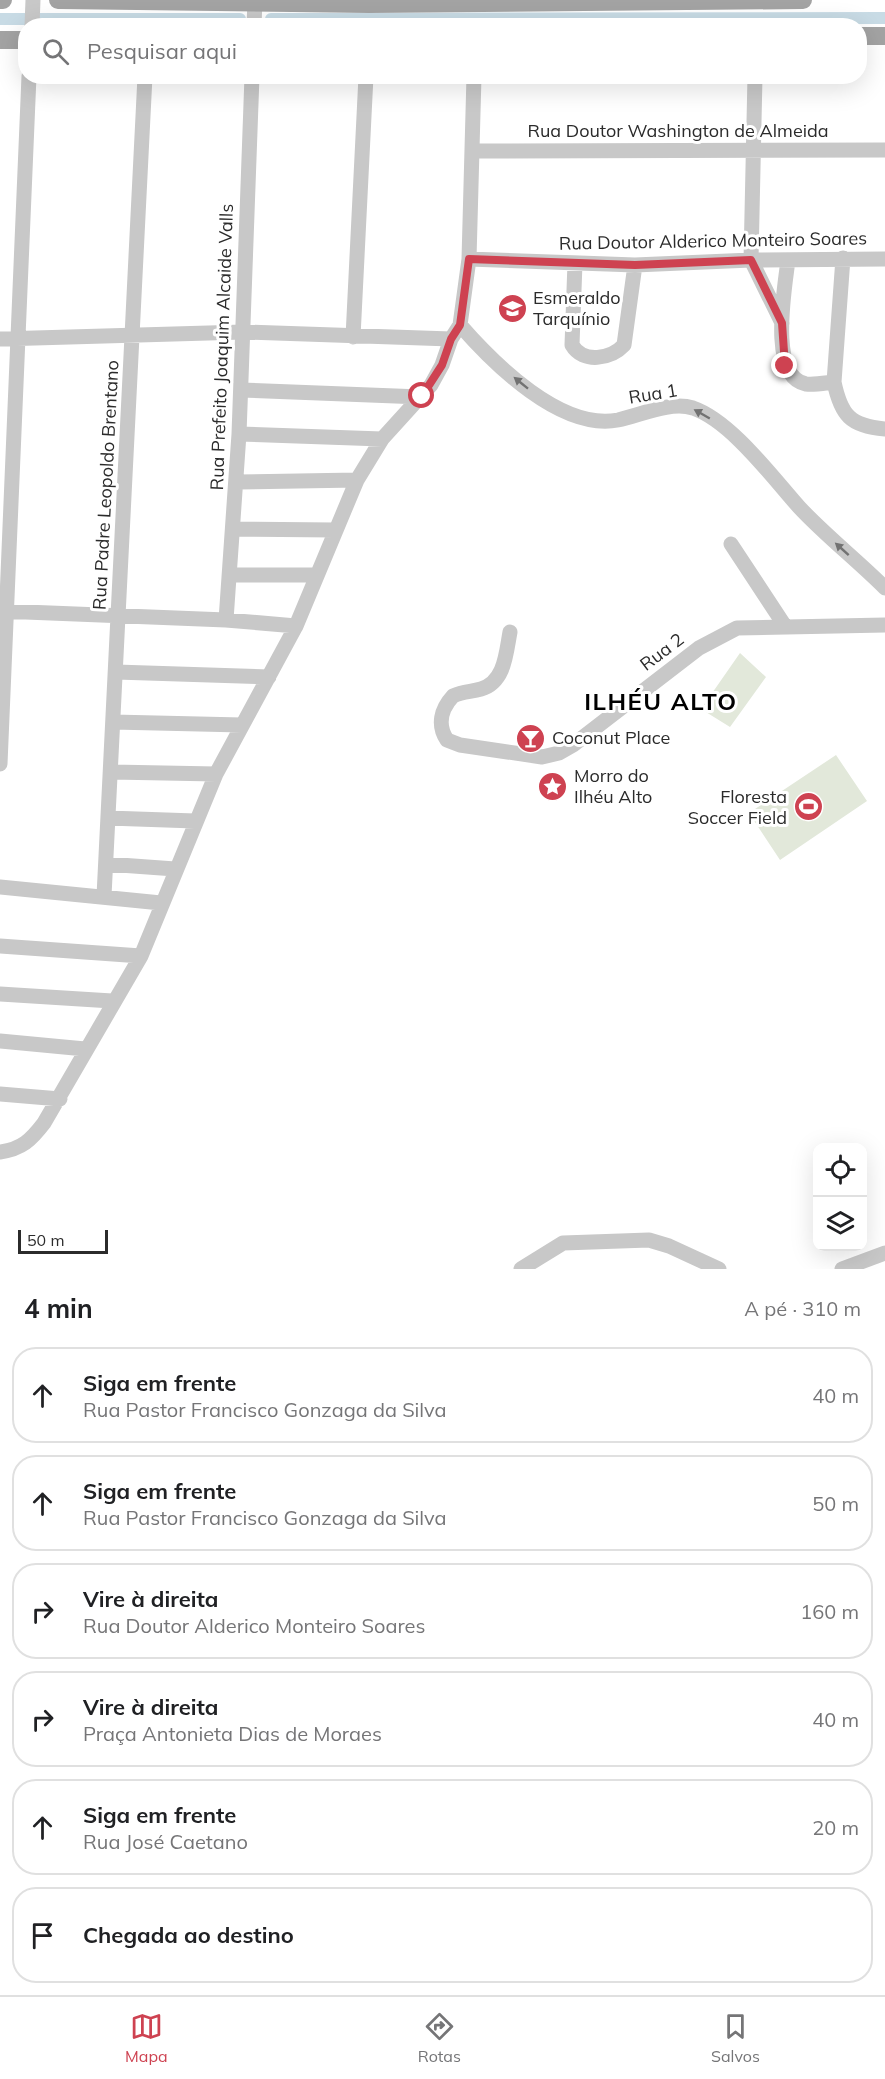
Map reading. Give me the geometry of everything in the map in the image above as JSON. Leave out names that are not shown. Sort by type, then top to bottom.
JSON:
[{"type":"main road","points":[[58,0],[369,2],[803,0]]},
{"type":"main road","points":[[867,36],[885,36]]},
{"type":"main road","points":[[0,40],[18,40]]},
{"type":"street","points":[[254,18],[255,1]]},
{"type":"street","points":[[0,764],[3,611],[29,84]]},
{"type":"street","name":"Rua Padre Leopoldo Brentano","points":[[104,896],[145,84]]},
{"type":"street","name":"Rua Prefeito Joaquim Alcaide Valls","points":[[226,620],[237,482],[252,84]]},
{"type":"street","points":[[353,337],[366,84]]},
{"type":"street","points":[[6,1151],[32,1138],[60,1099],[112,1001],[141,956],[195,820],[216,774],[296,626],[357,480],[382,439],[422,396],[442,365],[451,339],[460,325],[469,259],[474,84]]},
{"type":"street","points":[[755,84],[751,260],[782,323]]},
{"type":"street","name":"Rua Doutor Washington de Almeida","points":[[471,151],[885,150]]},
{"type":"street","points":[[843,258],[834,382],[837,399],[844,412],[856,424],[885,429]]},
{"type":"street","name":"Rua Doutor Alderico Monteiro Soares","points":[[469,259],[635,265],[751,260],[885,259]]},
{"type":"street","points":[[788,260],[782,323],[785,366],[789,373],[805,384],[834,382]]},
{"type":"street","points":[[575,262],[571,339],[574,350],[587,357],[607,356],[621,349],[627,338],[635,265]]},
{"type":"street","name":"Rua 1","points":[[460,325],[484,353],[526,389],[586,420],[615,420],[674,406],[693,408],[705,414],[746,448],[799,507],[885,588]]},
{"type":"street","points":[[0,339],[243,332],[451,339]]},
{"type":"street","points":[[241,390],[422,396]]},
{"type":"street","points":[[239,434],[382,439]]},
{"type":"street","points":[[237,482],[357,480]]},
{"type":"street","points":[[234,529],[335,530]]},
{"type":"street","points":[[731,544],[785,626]]},
{"type":"street","points":[[230,575],[316,575]]},
{"type":"street","points":[[3,611],[226,620],[296,626]]},
{"type":"street","name":"Rua 2","points":[[510,632],[504,666],[499,676],[481,689],[453,696],[442,711],[441,725],[447,740],[460,745],[542,757],[559,753],[573,745],[710,641],[747,626],[885,625]]},
{"type":"street","points":[[116,672],[269,677]]},
{"type":"street","points":[[113,723],[242,725]]},
{"type":"street","points":[[112,772],[216,774]]},
{"type":"street","points":[[108,818],[195,820]]},
{"type":"street","points":[[106,864],[175,869]]},
{"type":"street","points":[[0,887],[161,903]]},
{"type":"street","points":[[0,946],[141,956]]},
{"type":"street","points":[[0,994],[112,1001]]},
{"type":"street","points":[[0,1041],[85,1049]]},
{"type":"street","points":[[0,1094],[60,1099]]},
{"type":"street","points":[[521,1269],[563,1243],[649,1240],[669,1245],[719,1269]]},
{"type":"street","points":[[842,1269],[885,1253]]},
{"type":"shaded area","points":[[740,653],[766,677],[730,727],[701,709]]},
{"type":"shaded area","name":"Floresta Soccer Field","points":[[836,755],[867,801],[780,860],[749,813]]},
{"type":"waterway","points":[[867,18],[885,18]]},
{"type":"waterway","points":[[0,19],[18,19]]},
{"type":"place","name":"Esmeraldo Tarquínio","points":[[512,308]]},
{"type":"place","name":"Coconut Place","points":[[531,738]]},
{"type":"place","name":"Morro do Ilhéu Alto","points":[[553,786]]},
{"type":"place","name":"Floresta Soccer Field","points":[[808,807]]},
{"type":"district","name":"ILHÉU ALTO","points":[[661,702]]},
{"type":"route","points":[[422,396],[431,386],[442,365],[451,339],[460,325],[469,259],[635,265],[751,260],[782,323],[785,366]]}]
